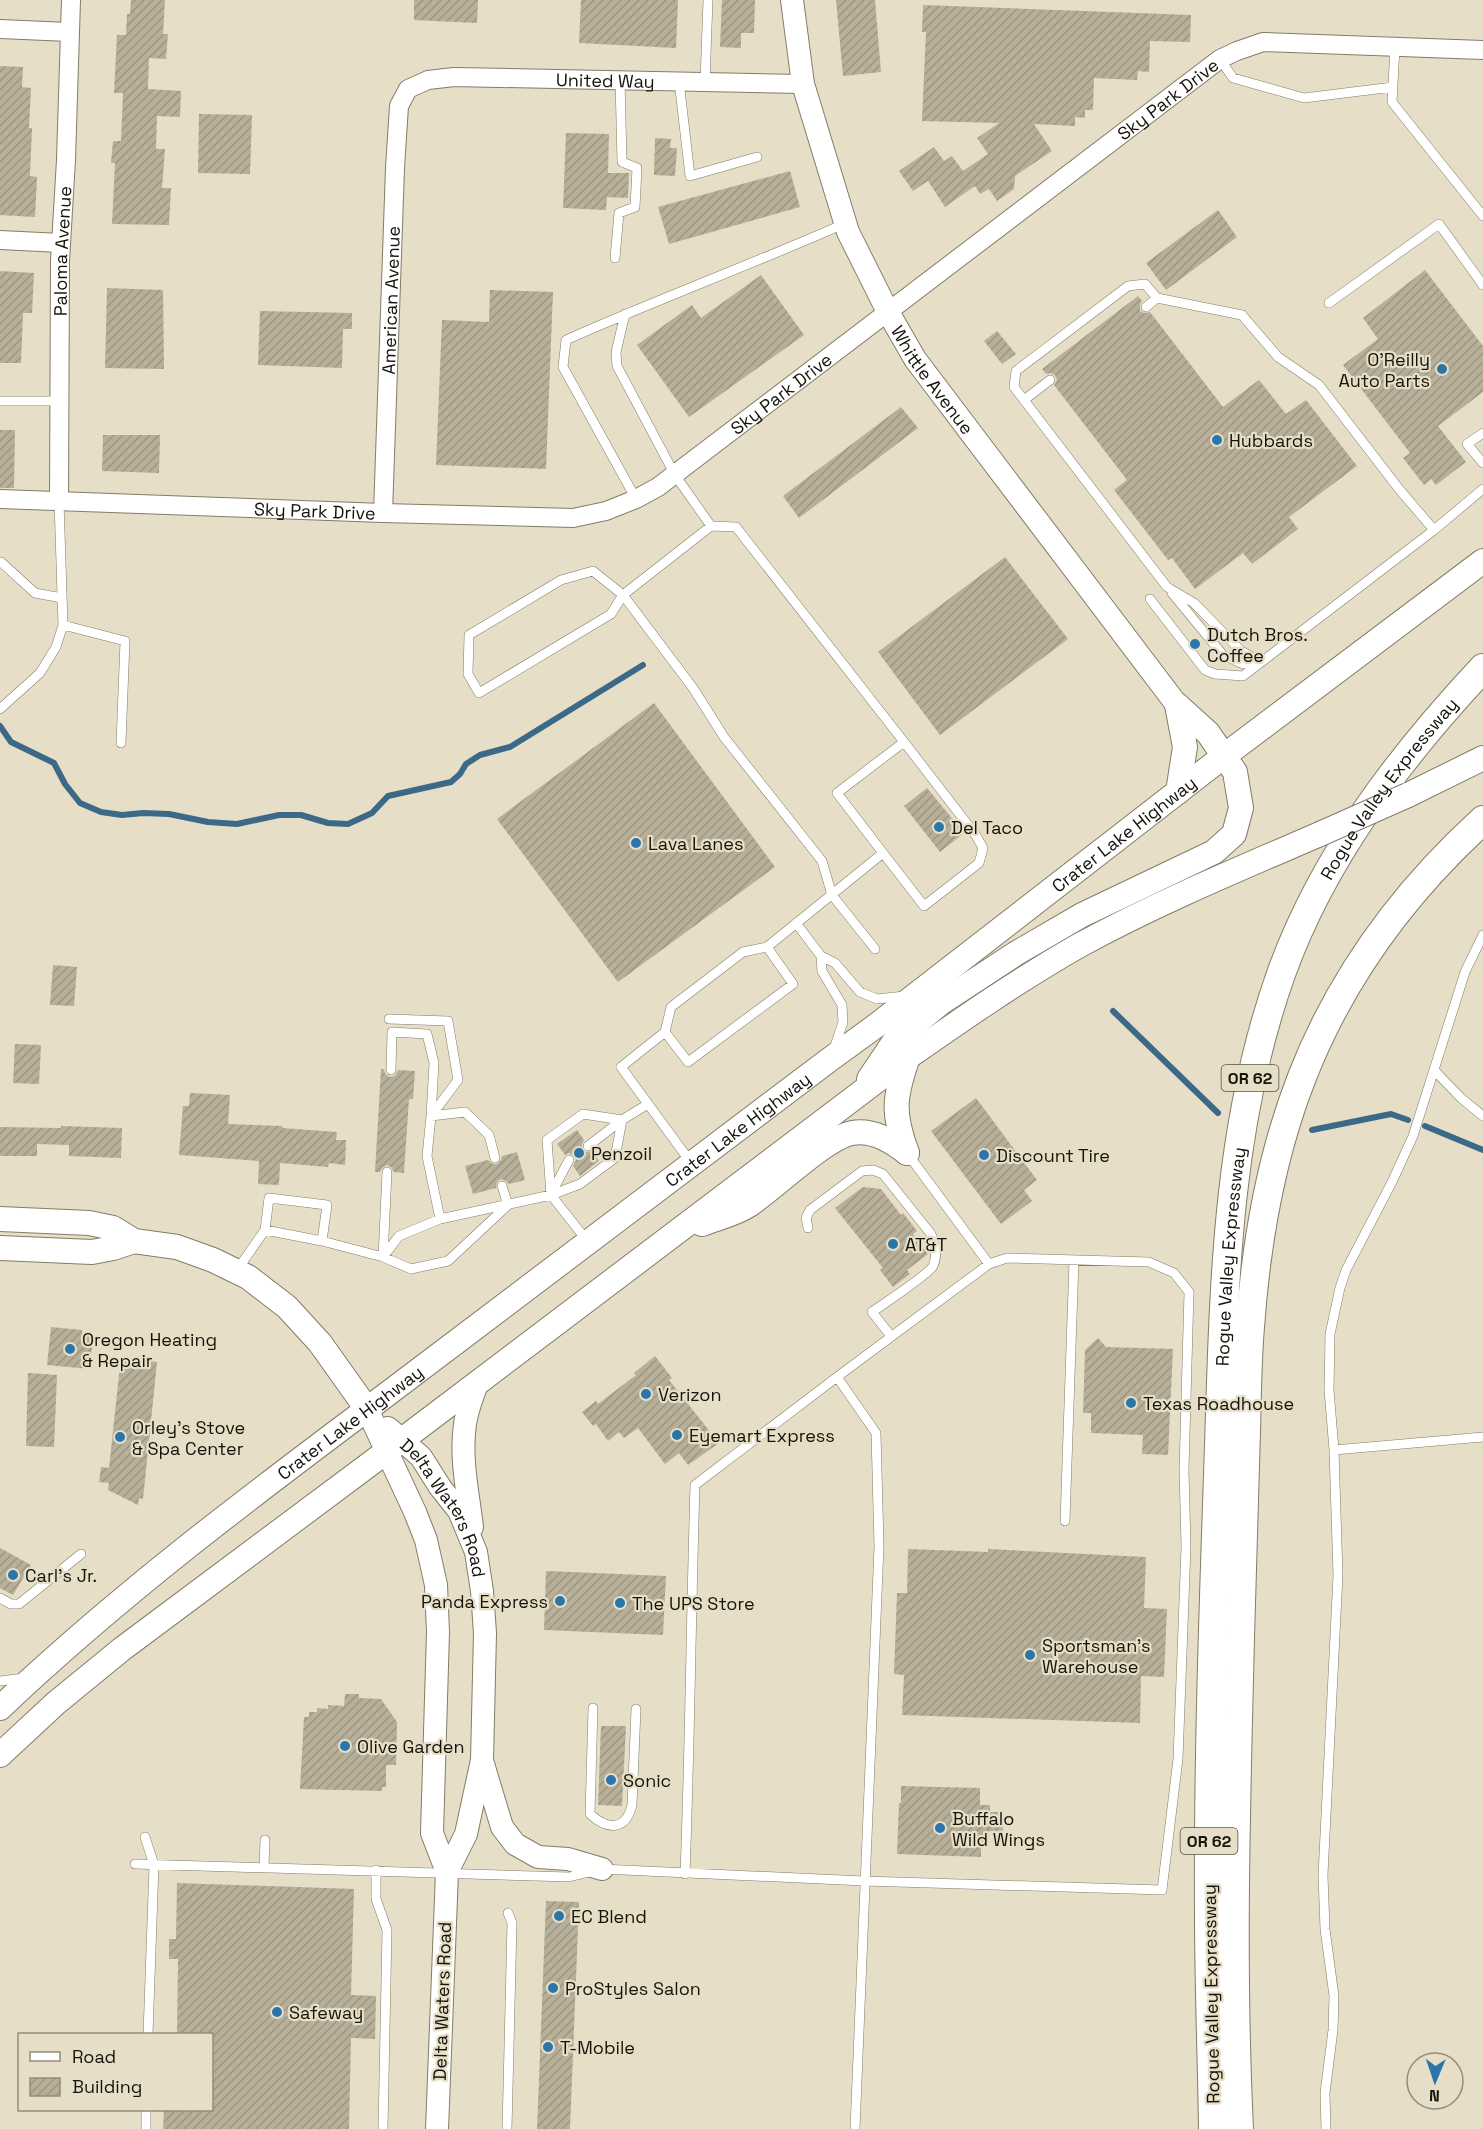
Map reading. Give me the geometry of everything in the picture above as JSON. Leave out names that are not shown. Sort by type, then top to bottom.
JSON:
[{"type":"highway","name":"Rogue Valley Expressway","points":[[1213,2129],[1209,1904],[1216,1554],[1228,1226],[1243,1113],[1260,1039],[1282,971],[1333,863],[1363,814],[1397,767],[1441,713],[1483,668]]},
{"type":"highway","name":"Rogue Valley Expressway","points":[[1239,2129],[1234,2038],[1237,1772],[1250,1329],[1258,1253],[1271,1181],[1294,1098],[1315,1046],[1367,951],[1391,917],[1448,852],[1483,820]]},
{"type":"main road","name":"Crater Lake Highway","points":[[0,1708],[32,1677],[153,1576],[368,1409],[916,995],[1224,756],[1483,561]]},
{"type":"main road","points":[[860,1094],[896,1039],[942,1002],[1015,954],[1082,915],[1214,852],[1233,834],[1241,808],[1235,772],[1209,733],[1177,705]]},
{"type":"main road","points":[[1177,705],[1185,747],[1178,792]]},
{"type":"main road","points":[[0,1755],[56,1703],[122,1649],[477,1384],[908,1057],[1037,970],[1157,905],[1408,795],[1483,758]]},
{"type":"main road","points":[[907,1153],[896,1113],[897,1088],[908,1057]]},
{"type":"main road","points":[[674,1235],[747,1206],[834,1140],[852,1133],[870,1133],[893,1142],[907,1153]]},
{"type":"main road","name":"Delta Waters Road","points":[[0,1220],[89,1223],[113,1228],[134,1241],[177,1247],[213,1260],[248,1277],[287,1307],[320,1343],[368,1409]]},
{"type":"main road","name":"Delta Waters Road","points":[[0,1248],[92,1252],[134,1241]]},
{"type":"street","name":"Paloma Avenue","points":[[59,501],[61,243],[71,0]]},
{"type":"street","name":"Whittle Avenue","points":[[792,0],[803,84],[846,223],[888,312],[915,359],[1177,705]]},
{"type":"street","points":[[0,29],[69,32]]},
{"type":"street","name":"Sky Park Drive","points":[[0,499],[573,518],[606,511],[636,499],[675,475],[1220,59],[1263,42],[1483,50]]},
{"type":"street","name":"United Way","points":[[408,89],[428,80],[454,77],[803,84]]},
{"type":"street","name":"American Avenue","points":[[384,513],[395,168],[399,106],[408,89]]},
{"type":"street","points":[[0,240],[61,243]]},
{"type":"street","points":[[476,1552],[465,1471],[464,1446],[467,1412],[477,1384]]},
{"type":"street","name":"Delta Waters Road","points":[[368,1409],[394,1446],[426,1540],[436,1584],[438,1632],[432,1833],[447,1872],[437,2129]]},
{"type":"street","name":"Delta Waters Road","points":[[394,1446],[421,1457],[440,1488],[459,1511],[476,1552],[482,1591],[485,1633],[482,1760],[466,1834],[447,1872]]},
{"type":"street","points":[[482,1760],[502,1827],[515,1844],[537,1857],[568,1859],[602,1869]]},
{"type":"lane","points":[[705,82],[708,0]]},
{"type":"lane","points":[[1395,47],[1392,102],[1483,216]]},
{"type":"lane","points":[[1220,59],[1233,78],[1304,98],[1393,87]]},
{"type":"lane","points":[[615,258],[619,213],[635,207],[637,168],[622,162],[620,80]]},
{"type":"lane","points":[[679,81],[690,176],[757,157]]},
{"type":"lane","points":[[636,499],[563,367],[566,340],[846,223]]},
{"type":"lane","points":[[1329,303],[1439,224],[1483,285]]},
{"type":"lane","points":[[1261,662],[1243,664],[1223,655],[1167,587],[1023,400],[1014,387],[1016,371],[1128,286],[1145,284],[1157,298],[1242,315],[1278,357],[1319,385],[1399,489],[1434,530]]},
{"type":"lane","points":[[1146,307],[1157,298]]},
{"type":"lane","points":[[625,314],[616,352],[617,366],[675,475],[711,526]]},
{"type":"lane","points":[[1023,400],[1050,380]]},
{"type":"lane","points":[[0,401],[60,401]]},
{"type":"lane","points":[[1483,433],[1467,444],[1483,463]]},
{"type":"lane","points":[[1150,599],[1205,670],[1215,674],[1243,676],[1434,530],[1483,489]]},
{"type":"lane","points":[[0,708],[40,673],[56,647],[63,624],[59,501]]},
{"type":"lane","points":[[875,949],[832,895],[822,861],[724,737],[693,688],[623,595],[593,571],[561,580],[469,635],[468,674],[479,693],[611,614],[623,595],[711,526],[736,527],[904,742],[975,834],[983,848],[979,863],[924,906],[837,793],[904,742]]},
{"type":"lane","points":[[1,562],[35,592],[62,598]]},
{"type":"lane","points":[[1167,587],[1194,603],[1241,651],[1261,662]]},
{"type":"lane","points":[[63,624],[125,641],[121,743]]},
{"type":"lane","points":[[692,1164],[621,1067],[665,1032],[671,1007],[743,952],[767,947],[883,853]]},
{"type":"lane","points":[[796,923],[822,956],[835,963],[860,992],[877,999],[916,995]]},
{"type":"lane","points":[[1326,2129],[1325,2093],[1334,2012],[1333,1983],[1323,1900],[1338,1575],[1328,1359],[1330,1334],[1340,1288],[1354,1253],[1404,1159],[1465,972],[1483,935]]},
{"type":"lane","points":[[665,1032],[688,1062],[793,984],[767,947]]},
{"type":"lane","points":[[822,956],[822,971],[842,1005],[843,1022],[838,1043],[829,1059]]},
{"type":"lane","points":[[389,1019],[448,1021],[458,1080],[431,1116]]},
{"type":"lane","points":[[391,1070],[392,1032],[427,1034],[434,1063],[427,1156],[440,1220]]},
{"type":"lane","points":[[1434,1070],[1461,1098],[1483,1116]]},
{"type":"lane","points":[[588,1146],[622,1120],[648,1104]]},
{"type":"lane","points":[[431,1116],[465,1112],[489,1135],[495,1158]]},
{"type":"lane","points":[[588,1242],[551,1195],[547,1140],[583,1114],[622,1120]]},
{"type":"lane","points":[[383,1257],[399,1236],[440,1220],[551,1195],[580,1184],[615,1158],[622,1120]]},
{"type":"lane","points":[[907,1153],[989,1264]]},
{"type":"lane","points":[[551,1195],[569,1160]]},
{"type":"lane","points":[[808,1228],[806,1218],[810,1210],[862,1171],[873,1170],[883,1174],[931,1234],[936,1254],[932,1268],[872,1312],[891,1336]]},
{"type":"lane","points":[[383,1257],[387,1172]]},
{"type":"lane","points":[[502,1186],[508,1205]]},
{"type":"lane","points":[[236,1271],[265,1230],[269,1198],[327,1205],[322,1241]]},
{"type":"lane","points":[[265,1230],[322,1241],[383,1257],[411,1269],[448,1261],[508,1205]]},
{"type":"lane","points":[[135,1864],[568,1877],[602,1869],[685,1874],[864,1881],[1162,1890],[1178,1759],[1186,1547],[1184,1470],[1189,1292],[1174,1273],[1149,1262],[1007,1258],[989,1264],[695,1485],[690,1655],[691,1712],[685,1874]]},
{"type":"lane","points":[[1065,1521],[1074,1260]]},
{"type":"lane","points":[[837,1377],[876,1433],[879,1546],[855,2129]]},
{"type":"lane","points":[[1334,1450],[1483,1437]]},
{"type":"lane","points":[[0,1598],[11,1604],[19,1604],[81,1554]]},
{"type":"lane","points":[[0,1681],[32,1677]]},
{"type":"lane","points":[[593,1708],[590,1814],[599,1823],[610,1826],[623,1822],[629,1816],[632,1805],[636,1709]]},
{"type":"lane","points":[[145,1837],[154,1865],[148,2033]]},
{"type":"lane","points":[[264,1867],[265,1840]]},
{"type":"lane","points":[[376,1870],[376,1899],[387,1930],[383,2129]]},
{"type":"lane","points":[[507,2129],[512,1923],[508,1913]]},
{"type":"lane","points":[[146,2111],[146,2129]]},
{"type":"building","points":[[131,0],[165,0],[163,34],[168,34],[166,59],[149,58],[148,89],[181,91],[180,117],[157,116],[156,149],[165,149],[162,188],[171,188],[169,225],[112,224],[115,163],[111,163],[113,141],[121,141],[123,93],[114,93],[117,35],[126,35],[127,14],[130,14]]},
{"type":"building","points":[[414,0],[478,0],[477,23],[414,20]]},
{"type":"building","points":[[581,0],[678,0],[676,48],[579,43]]},
{"type":"building","points":[[722,0],[755,0],[754,33],[741,33],[741,48],[720,47]]},
{"type":"building","points":[[836,0],[875,0],[881,72],[843,76]]},
{"type":"building","points":[[923,5],[1191,15],[1190,42],[1150,41],[1149,72],[1138,71],[1137,80],[1094,78],[1093,110],[1085,110],[1085,118],[1075,117],[1075,126],[1034,124],[1052,151],[1015,176],[1014,189],[997,201],[989,189],[980,194],[975,186],[945,207],[928,181],[913,191],[899,171],[934,147],[944,161],[952,156],[963,171],[988,154],[977,138],[999,123],[922,121],[926,32],[922,32]]},
{"type":"building","points":[[0,66],[23,67],[22,87],[31,88],[30,176],[37,177],[35,217],[0,215]]},
{"type":"building","points":[[199,114],[252,115],[250,174],[198,173]]},
{"type":"building","points":[[566,133],[609,134],[608,173],[629,173],[628,198],[607,197],[606,210],[563,208]]},
{"type":"building","points":[[655,138],[671,139],[670,148],[677,148],[675,176],[654,175]]},
{"type":"building","points":[[790,171],[800,207],[669,244],[658,207]]},
{"type":"building","points":[[1218,210],[1237,237],[1166,290],[1146,263]]},
{"type":"building","points":[[1425,270],[1483,346],[1483,392],[1438,426],[1466,462],[1436,485],[1431,479],[1424,485],[1403,458],[1410,453],[1343,365],[1378,339],[1363,318]]},
{"type":"building","points":[[0,271],[34,273],[32,313],[23,313],[21,363],[0,363]]},
{"type":"building","points":[[761,275],[804,335],[689,417],[637,345],[692,305],[701,318]]},
{"type":"building","points":[[107,288],[163,290],[164,369],[105,368]]},
{"type":"building","points":[[490,290],[553,292],[546,469],[436,465],[442,320],[489,322]]},
{"type":"building","name":"Hubbards","points":[[1138,296],[1142,301],[1140,311],[1150,312],[1223,407],[1259,380],[1286,414],[1306,400],[1357,466],[1289,517],[1298,529],[1252,564],[1243,553],[1195,589],[1172,558],[1168,560],[1114,490],[1127,480],[1054,385],[1057,380],[1055,375],[1046,374],[1042,369]]},
{"type":"building","points":[[260,311],[352,313],[352,329],[343,329],[342,368],[258,365]]},
{"type":"building","points":[[997,331],[1016,354],[1002,364],[984,341]]},
{"type":"building","points":[[901,407],[918,428],[799,518],[783,496]]},
{"type":"building","points":[[0,430],[15,430],[14,488],[0,488]]},
{"type":"building","points":[[103,435],[160,435],[159,473],[102,471]]},
{"type":"building","points":[[1005,557],[1068,639],[940,735],[878,652]]},
{"type":"building","name":"Lava Lanes","points":[[654,703],[775,867],[618,982],[497,819]]},
{"type":"building","points":[[927,788],[964,833],[940,852],[904,806]]},
{"type":"building","points":[[53,965],[77,967],[74,1006],[50,1005]]},
{"type":"building","points":[[15,1044],[41,1045],[39,1084],[13,1083]]},
{"type":"building","points":[[381,1069],[384,1069],[385,1074],[390,1077],[395,1076],[398,1070],[415,1071],[413,1099],[409,1099],[404,1173],[394,1172],[387,1165],[380,1172],[375,1172]]},
{"type":"building","points":[[190,1093],[230,1095],[228,1124],[283,1126],[282,1128],[337,1132],[336,1140],[346,1140],[345,1165],[329,1163],[328,1167],[280,1163],[279,1185],[258,1184],[259,1161],[179,1155],[183,1106],[189,1106]]},
{"type":"building","name":"Discount Tire","points":[[976,1098],[1037,1180],[1024,1190],[1032,1201],[1001,1224],[931,1131]]},
{"type":"building","points":[[61,1126],[122,1128],[121,1158],[69,1156],[69,1145],[37,1144],[37,1156],[0,1156],[0,1127],[61,1128]]},
{"type":"building","name":"Penzoil","points":[[577,1130],[584,1140],[582,1150],[592,1151],[599,1161],[580,1176],[573,1166],[576,1160],[574,1156],[569,1153],[565,1155],[557,1144]]},
{"type":"building","points":[[517,1152],[525,1180],[509,1184],[501,1179],[497,1182],[496,1188],[473,1194],[465,1166],[488,1160],[497,1164],[502,1156]]},
{"type":"building","points":[[863,1187],[881,1189],[917,1231],[913,1234],[928,1254],[907,1270],[910,1274],[893,1287],[880,1270],[883,1268],[835,1208]]},
{"type":"building","name":"Oregon Heating & Repair","points":[[51,1327],[82,1330],[82,1333],[93,1334],[90,1369],[47,1365]]},
{"type":"building","name":"Texas Roadhouse","points":[[1098,1338],[1106,1347],[1173,1349],[1168,1455],[1142,1454],[1143,1435],[1091,1433],[1091,1413],[1083,1413],[1085,1350]]},
{"type":"building","points":[[655,1356],[672,1378],[669,1380],[719,1443],[688,1465],[679,1453],[665,1464],[638,1428],[624,1438],[619,1432],[608,1441],[596,1424],[593,1426],[582,1412],[596,1401],[598,1404],[636,1375],[634,1373]]},
{"type":"building","name":"Orley's Stove & Spa Center","points":[[121,1357],[157,1362],[143,1499],[139,1498],[138,1505],[108,1490],[109,1483],[99,1482],[101,1467],[109,1468]]},
{"type":"building","points":[[28,1373],[57,1375],[54,1447],[26,1446]]},
{"type":"building","name":"Carl's Jr.","points":[[0,1548],[31,1565],[13,1595],[0,1588]]},
{"type":"building","name":"Sportsman's Warehouse","points":[[908,1549],[988,1552],[988,1549],[1146,1557],[1144,1608],[1167,1609],[1164,1677],[1141,1676],[1140,1723],[902,1715],[904,1675],[894,1674],[897,1593],[907,1593]]},
{"type":"building","points":[[546,1571],[666,1576],[663,1635],[544,1630]]},
{"type":"building","name":"Olive Garden","points":[[345,1694],[359,1694],[359,1698],[381,1699],[397,1722],[396,1765],[386,1765],[386,1787],[382,1787],[382,1791],[300,1789],[304,1717],[309,1717],[309,1712],[317,1712],[317,1708],[328,1709],[328,1705],[344,1706]]},
{"type":"building","name":"Sonic","points":[[601,1726],[626,1726],[622,1806],[598,1805]]},
{"type":"building","name":"Buffalo Wild Wings","points":[[901,1786],[980,1788],[980,1805],[990,1805],[990,1812],[1003,1812],[1003,1832],[989,1831],[989,1843],[981,1842],[981,1857],[897,1854]]},
{"type":"building","name":"Safeway","points":[[177,1883],[354,1889],[351,1995],[376,1996],[375,2039],[351,2038],[349,2129],[163,2129],[164,2111],[213,2111],[213,2033],[177,2033],[178,1959],[169,1959],[169,1939],[176,1939]]},
{"type":"building","points":[[546,1901],[579,1902],[570,2129],[537,2129]]},
{"type":"waterway","points":[[0,726],[11,742],[54,763],[65,784],[80,803],[101,812],[122,815],[169,814],[208,822],[237,824],[279,815],[301,815],[328,823],[348,824],[372,813],[388,796],[451,782],[466,764],[480,755],[510,747],[643,665]]},
{"type":"waterway","points":[[1113,1011],[1218,1113]]},
{"type":"waterway","points":[[1312,1130],[1391,1114],[1408,1120]]},
{"type":"waterway","points":[[1425,1126],[1483,1150]]},
{"type":"place","name":"O'Reilly Auto Parts","points":[[1442,369]]},
{"type":"place","name":"Hubbards","points":[[1217,440]]},
{"type":"place","name":"Dutch Bros. Coffee","points":[[1195,644]]},
{"type":"place","name":"Del Taco","points":[[939,827]]},
{"type":"place","name":"Lava Lanes","points":[[636,843]]},
{"type":"place","name":"Penzoil","points":[[579,1153]]},
{"type":"place","name":"Discount Tire","points":[[984,1155]]},
{"type":"place","name":"AT&T","points":[[893,1244]]},
{"type":"place","name":"Oregon Heating & Repair","points":[[70,1349]]},
{"type":"place","name":"Verizon","points":[[646,1394]]},
{"type":"place","name":"Texas Roadhouse","points":[[1131,1403]]},
{"type":"place","name":"Eyemart Express","points":[[677,1435]]},
{"type":"place","name":"Orley's Stove & Spa Center","points":[[120,1437]]},
{"type":"place","name":"Carl's Jr.","points":[[13,1575]]},
{"type":"place","name":"Panda Express","points":[[560,1601]]},
{"type":"place","name":"The UPS Store","points":[[620,1603]]},
{"type":"place","name":"Sportsman's Warehouse","points":[[1030,1655]]},
{"type":"place","name":"Olive Garden","points":[[345,1746]]},
{"type":"place","name":"Sonic","points":[[611,1780]]},
{"type":"place","name":"Buffalo Wild Wings","points":[[940,1828]]},
{"type":"place","name":"EC Blend","points":[[559,1916]]},
{"type":"place","name":"ProStyles Salon","points":[[553,1988]]},
{"type":"place","name":"Safeway","points":[[277,2012]]},
{"type":"place","name":"T-Mobile","points":[[548,2047]]}]
